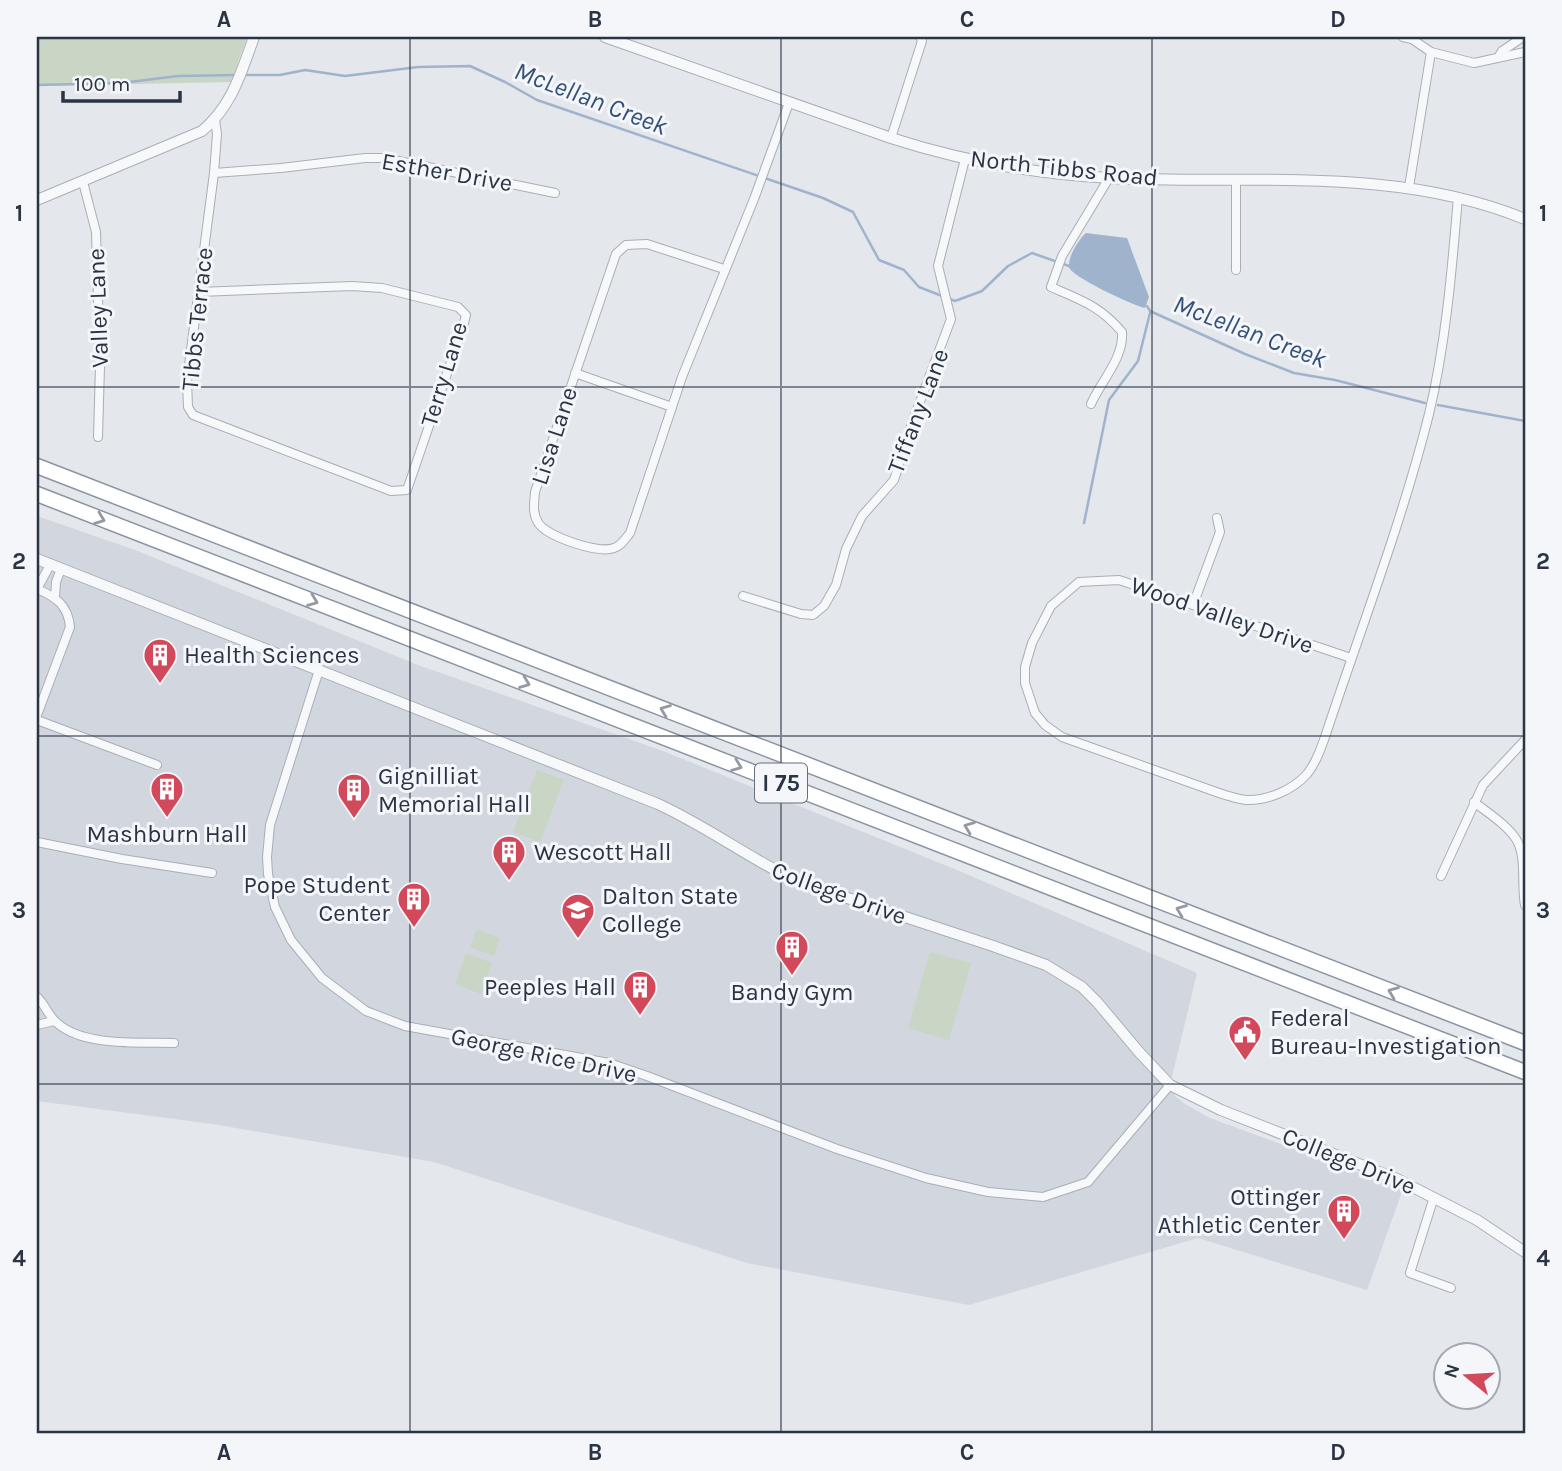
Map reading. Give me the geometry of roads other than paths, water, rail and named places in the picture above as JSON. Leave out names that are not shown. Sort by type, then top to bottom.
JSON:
[{"type":"highway","name":"I 75","points":[[37,466],[1525,1043]]},
{"type":"highway","name":"I 75","points":[[37,495],[1525,1072]]},
{"type":"street","points":[[37,200],[202,131],[215,120],[233,94],[254,37]]},
{"type":"street","name":"North Tibbs Road","points":[[605,37],[891,138],[965,159],[1109,178],[1293,180],[1409,187],[1458,197],[1525,219]]},
{"type":"street","points":[[891,138],[922,41],[920,37]]},
{"type":"street","points":[[1403,37],[1412,39],[1431,52],[1474,62],[1525,52]]},
{"type":"street","points":[[1499,56],[1522,37]]},
{"type":"street","points":[[1409,187],[1431,52]]},
{"type":"street","name":"Lisa Lane","points":[[724,269],[646,244],[626,245],[616,254],[535,492],[533,511],[538,522],[547,531],[602,550],[615,548],[630,533],[672,407],[724,269],[754,200],[789,103]]},
{"type":"street","name":"Tibbs Terrace","points":[[215,120],[217,134],[214,173],[187,390],[188,408],[193,415],[391,491],[407,490]]},
{"type":"street","name":"Esther Drive","points":[[214,173],[384,158],[555,193]]},
{"type":"street","name":"Tiffany Lane","points":[[743,596],[801,614],[813,614],[824,606],[836,585],[846,549],[862,516],[894,480],[951,321],[937,266],[965,159]]},
{"type":"street","points":[[1091,404],[1118,355],[1123,340],[1122,332],[1099,309],[1051,287],[1062,256],[1109,178]]},
{"type":"street","points":[[1236,180],[1236,270]]},
{"type":"street","name":"Valley Lane","points":[[83,182],[96,232],[100,366],[98,437]]},
{"type":"street","name":"Wood Valley Drive","points":[[1351,658],[1119,580],[1079,582],[1051,606],[1032,643],[1025,667],[1025,682],[1035,713],[1045,725],[1062,737],[1219,793],[1245,800],[1265,799],[1287,790],[1306,776],[1315,761],[1351,658],[1409,485],[1429,412],[1445,323],[1458,197]]},
{"type":"street","name":"Terry Lane","points":[[199,292],[352,286],[382,288],[458,307],[466,315],[463,327],[407,490]]},
{"type":"street","points":[[575,373],[672,407]]},
{"type":"street","points":[[1193,605],[1220,532],[1217,518]]},
{"type":"street","name":"College Drive","points":[[37,559],[658,804],[681,814],[755,860],[796,881],[1046,965],[1082,988],[1097,1002],[1170,1085],[1221,1110],[1434,1196],[1478,1220],[1525,1252]]},
{"type":"street","points":[[50,565],[37,589],[63,604],[69,615],[70,627],[37,717],[157,765]]},
{"type":"street","points":[[55,597],[56,582],[61,569]]},
{"type":"street","name":"George Rice Drive","points":[[319,670],[270,825],[268,874],[275,907],[291,940],[322,978],[366,1011],[405,1026],[609,1063],[837,1150],[926,1178],[988,1192],[1043,1197],[1088,1182],[1170,1085]]},
{"type":"street","points":[[1441,876],[1483,785],[1525,740]]},
{"type":"street","points":[[1474,802],[1517,840],[1525,905]]},
{"type":"street","points":[[37,842],[212,873]]},
{"type":"street","points":[[37,997],[54,1021],[71,1034],[122,1042],[174,1043]]},
{"type":"street","points":[[37,1025],[54,1021]]},
{"type":"street","points":[[1434,1196],[1410,1273],[1451,1288]]},
{"type":"water","points":[[1086,233],[1127,238],[1149,297],[1145,308],[1103,290],[1072,271],[1069,267],[1070,258],[1077,243]]},
{"type":"waterway","name":"McLellan Creek","points":[[243,75],[280,75],[305,70],[345,76],[418,67],[470,66],[537,100],[823,198],[853,212],[879,260],[904,270],[919,287],[955,301],[982,291],[1008,266],[1032,253],[1069,266]]},
{"type":"waterway","name":"McLellan Creek","points":[[37,85],[121,83],[178,76],[237,75]]},
{"type":"waterway","name":"McLellan Creek","points":[[1147,306],[1150,311],[1294,373],[1335,380],[1425,403]]},
{"type":"waterway","points":[[1084,523],[1109,400],[1138,361],[1150,313]]},
{"type":"waterway","name":"McLellan Creek","points":[[1438,405],[1525,421]]},
{"type":"place","name":"Health Sciences","points":[[160,685]]},
{"type":"place","name":"Mashburn Hall","points":[[167,819]]},
{"type":"place","name":"Gignilliat Memorial Hall","points":[[354,820]]},
{"type":"place","name":"Wescott Hall","points":[[509,882]]},
{"type":"place","name":"Pope Student Center","points":[[414,929]]},
{"type":"place","name":"Dalton State College","points":[[578,940]]},
{"type":"place","name":"Bandy Gym","points":[[792,977]]},
{"type":"place","name":"Peeples Hall","points":[[640,1017]]},
{"type":"place","name":"Federal Bureau-Investigation","points":[[1245,1062]]},
{"type":"place","name":"Ottinger Athletic Center","points":[[1344,1241]]}]
